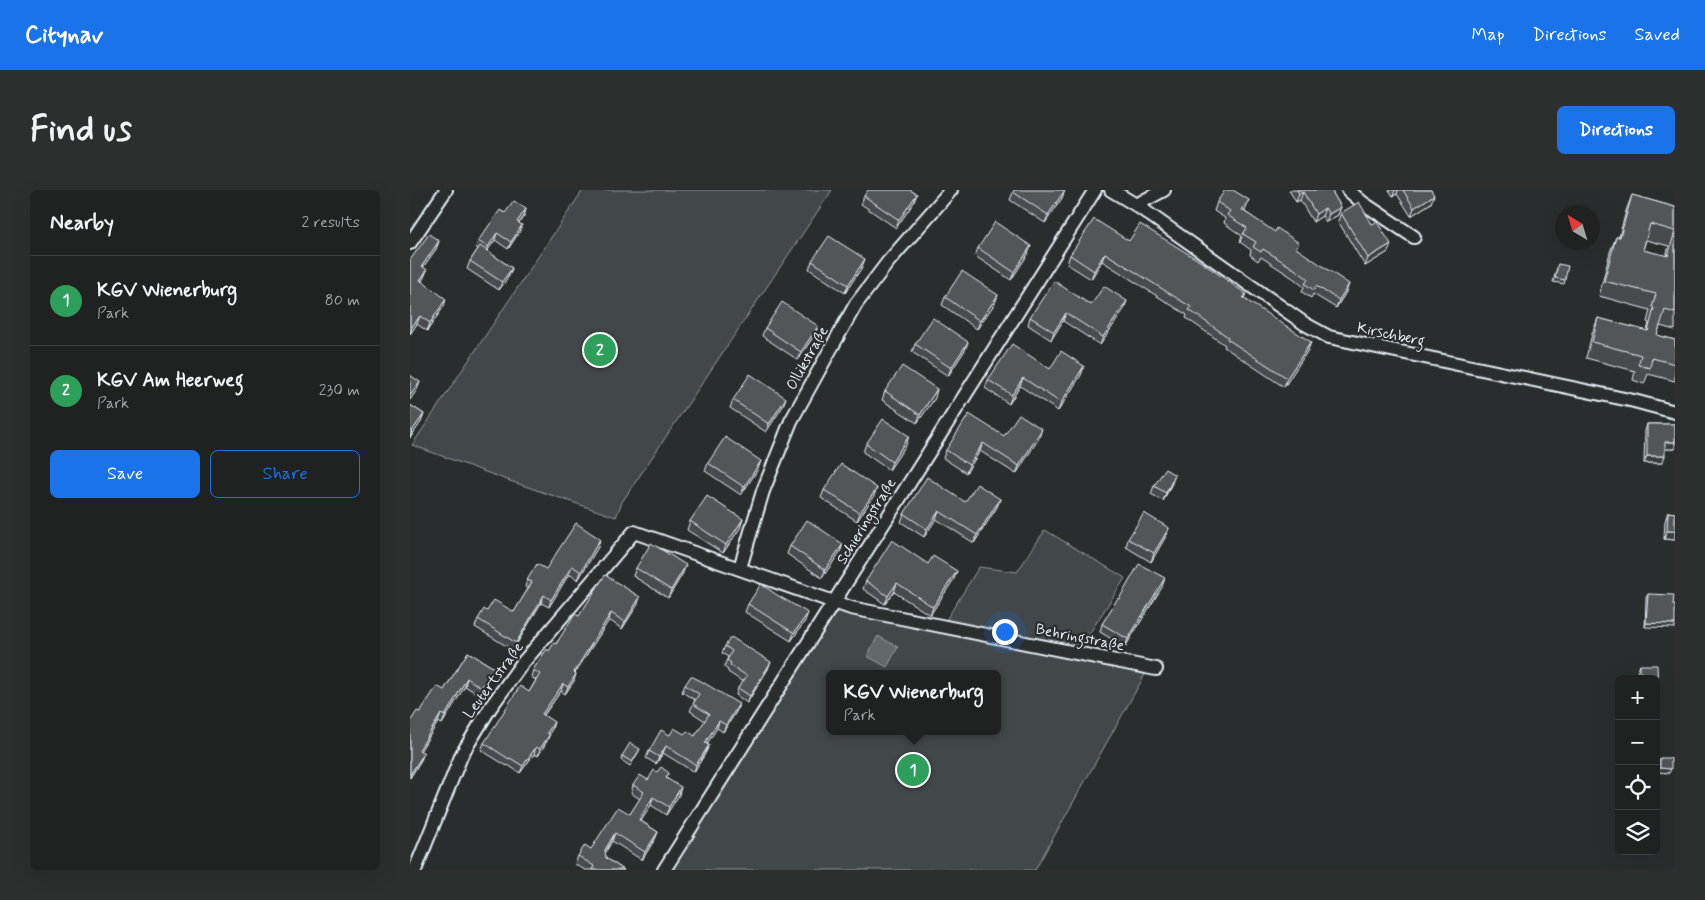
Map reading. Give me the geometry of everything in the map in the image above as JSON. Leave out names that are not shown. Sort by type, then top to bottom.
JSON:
[{"type":"street","points":[[410,244],[446,190]]},
{"type":"street","name":"Ollikstraße","points":[[740,568],[763,491],[788,429],[828,352],[856,304],[888,262],[951,190]]},
{"type":"street","name":"Schieringstraße","points":[[664,870],[1095,190]]},
{"type":"street","name":"Kirschberg","points":[[1111,190],[1136,205],[1305,324],[1329,337],[1615,397],[1675,412]]},
{"type":"street","points":[[1136,205],[1164,190]]},
{"type":"street","points":[[1348,190],[1363,203],[1414,237]]},
{"type":"street","name":"Leutertstraße","points":[[414,870],[462,754],[490,708],[521,665],[634,532],[740,568]]},
{"type":"street","points":[[740,568],[834,602]]},
{"type":"street","name":"Behringstraße","points":[[834,602],[851,608],[1156,669]]},
{"type":"shaded area","points":[[583,190],[832,190],[622,502],[616,517],[412,445]]},
{"type":"shaded area","points":[[1045,530],[1125,578],[1075,656],[1147,671],[1035,870],[671,870],[837,611],[941,628],[979,567],[1017,572]]},
{"type":"shaded area","points":[[878,636],[898,647],[887,667],[867,656]]},
{"type":"building","points":[[868,190],[910,190],[917,194],[899,220],[864,196]]},
{"type":"building","points":[[1014,190],[1065,190],[1048,215],[1013,192]]},
{"type":"building","points":[[1225,190],[1233,190],[1249,200],[1242,210],[1275,232],[1277,228],[1299,243],[1296,248],[1349,284],[1339,300],[1316,286],[1314,290],[1305,284],[1308,279],[1296,270],[1263,249],[1261,252],[1253,247],[1256,242],[1243,234],[1247,228],[1227,215],[1230,211],[1217,202]]},
{"type":"building","points":[[1297,190],[1331,190],[1341,207],[1329,214],[1325,208],[1316,214],[1303,192],[1299,194]]},
{"type":"building","points":[[1403,190],[1431,190],[1434,195],[1414,208]]},
{"type":"building","points":[[1632,195],[1675,207],[1675,231],[1675,313],[1665,310],[1657,335],[1675,340],[1675,364],[1652,358],[1650,368],[1638,365],[1641,355],[1592,342],[1598,318],[1648,331],[1656,294],[1604,281],[1616,237],[1620,237]],"holes":[[[1650,224],[1675,231],[1668,256],[1643,250]]]},
{"type":"building","points":[[514,201],[526,209],[517,222],[522,225],[511,242],[497,233],[488,247],[478,241],[500,210],[505,213]]},
{"type":"building","points":[[1359,202],[1372,224],[1377,222],[1391,244],[1368,258],[1341,213]]},
{"type":"building","points":[[1094,219],[1129,241],[1140,224],[1203,263],[1246,294],[1243,298],[1311,342],[1287,378],[1227,339],[1228,337],[1189,310],[1191,307],[1105,253],[1094,271],[1070,255]]},
{"type":"building","points":[[995,222],[1031,246],[1014,272],[978,248]]},
{"type":"building","points":[[429,234],[439,241],[422,266],[427,270],[420,280],[446,299],[430,323],[420,316],[412,327],[410,326],[410,260]]},
{"type":"building","points":[[829,236],[865,259],[848,285],[812,261]]},
{"type":"building","points":[[480,246],[512,268],[502,282],[470,261]]},
{"type":"building","points":[[1558,264],[1568,266],[1565,280],[1555,278]]},
{"type":"building","points":[[962,271],[998,295],[980,321],[945,297]]},
{"type":"building","points":[[1054,281],[1091,305],[1104,286],[1127,301],[1103,337],[1066,313],[1054,332],[1030,317]]},
{"type":"building","points":[[782,302],[818,326],[801,352],[765,328]]},
{"type":"building","points":[[933,318],[968,342],[951,368],[915,344]]},
{"type":"building","points":[[1012,344],[1050,369],[1061,351],[1084,366],[1061,403],[1023,378],[1012,395],[988,380]]},
{"type":"building","points":[[902,366],[937,389],[920,415],[885,391]]},
{"type":"building","points":[[750,374],[786,398],[769,424],[733,400]]},
{"type":"building","points":[[410,375],[420,382],[410,396]]},
{"type":"building","points":[[410,405],[424,414],[412,431],[410,429]]},
{"type":"building","points":[[969,414],[1004,436],[1019,414],[1042,429],[1019,466],[983,443],[969,465],[946,450]]},
{"type":"building","points":[[883,419],[909,436],[892,462],[866,444]]},
{"type":"building","points":[[1647,424],[1675,424],[1675,442],[1665,442],[1665,456],[1647,456]]},
{"type":"building","points":[[725,437],[761,461],[744,487],[708,463]]},
{"type":"building","points":[[841,464],[877,488],[860,513],[824,490]]},
{"type":"building","points":[[1165,469],[1175,475],[1166,493],[1154,486]]},
{"type":"building","points":[[927,477],[965,502],[977,484],[1000,499],[977,535],[939,511],[927,529],[904,514]]},
{"type":"building","points":[[707,496],[743,519],[726,545],[690,521]]},
{"type":"building","points":[[1668,512],[1675,513],[1675,531],[1667,531]]},
{"type":"building","points":[[1144,513],[1169,528],[1154,553],[1128,539]]},
{"type":"building","points":[[807,520],[843,544],[825,570],[790,546]]},
{"type":"building","points":[[576,523],[600,539],[581,572],[572,566],[551,600],[544,595],[516,643],[478,619],[484,609],[487,611],[494,600],[514,612],[532,582],[527,580],[537,564],[546,569]]},
{"type":"building","points":[[892,540],[928,564],[933,556],[957,571],[933,607],[897,583],[888,596],[866,581]]},
{"type":"building","points":[[651,543],[686,565],[671,590],[636,568]]},
{"type":"building","points":[[1139,564],[1165,578],[1128,639],[1102,624]]},
{"type":"building","points":[[605,575],[640,597],[625,622],[611,613],[574,672],[576,674],[568,687],[563,684],[542,714],[554,722],[547,733],[550,734],[540,749],[536,747],[523,766],[484,743],[520,686],[529,692],[540,674],[533,670],[540,659],[547,649],[549,651],[554,643],[556,644],[575,614],[579,616]]},
{"type":"building","points":[[761,584],[808,613],[794,633],[748,604]]},
{"type":"building","points":[[1648,594],[1674,595],[1675,624],[1646,623]]},
{"type":"building","points":[[731,637],[771,662],[750,696],[738,688],[747,676],[730,665],[731,663],[727,660],[732,651],[725,646]]},
{"type":"building","points":[[468,652],[494,668],[481,688],[467,678],[445,716],[441,714],[419,750],[424,753],[410,775],[410,722],[417,711],[420,712],[437,686],[444,690]]},
{"type":"building","points":[[1640,665],[1657,665],[1657,675],[1640,675]]},
{"type":"building","points":[[691,676],[739,704],[726,725],[719,721],[705,743],[709,745],[696,765],[666,746],[659,757],[649,751],[661,730],[670,735],[674,728],[684,734],[687,731],[695,736],[709,714],[693,704],[699,694],[685,685]]},
{"type":"building","points":[[630,743],[640,749],[632,762],[622,756]]},
{"type":"building","points":[[1660,758],[1671,758],[1671,769],[1660,768]]},
{"type":"building","points":[[661,767],[669,773],[666,778],[681,787],[669,807],[653,797],[639,820],[658,832],[645,852],[615,833],[605,850],[606,858],[624,870],[592,870],[594,866],[578,856],[585,845],[591,849],[618,807],[630,814],[644,792],[633,785],[640,775],[648,780],[654,770],[657,772]]},
{"type":"place","name":"KGV Am Heerweg","points":[[600,350]]},
{"type":"place","name":"KGV Wienerburg","points":[[913,770]]}]
